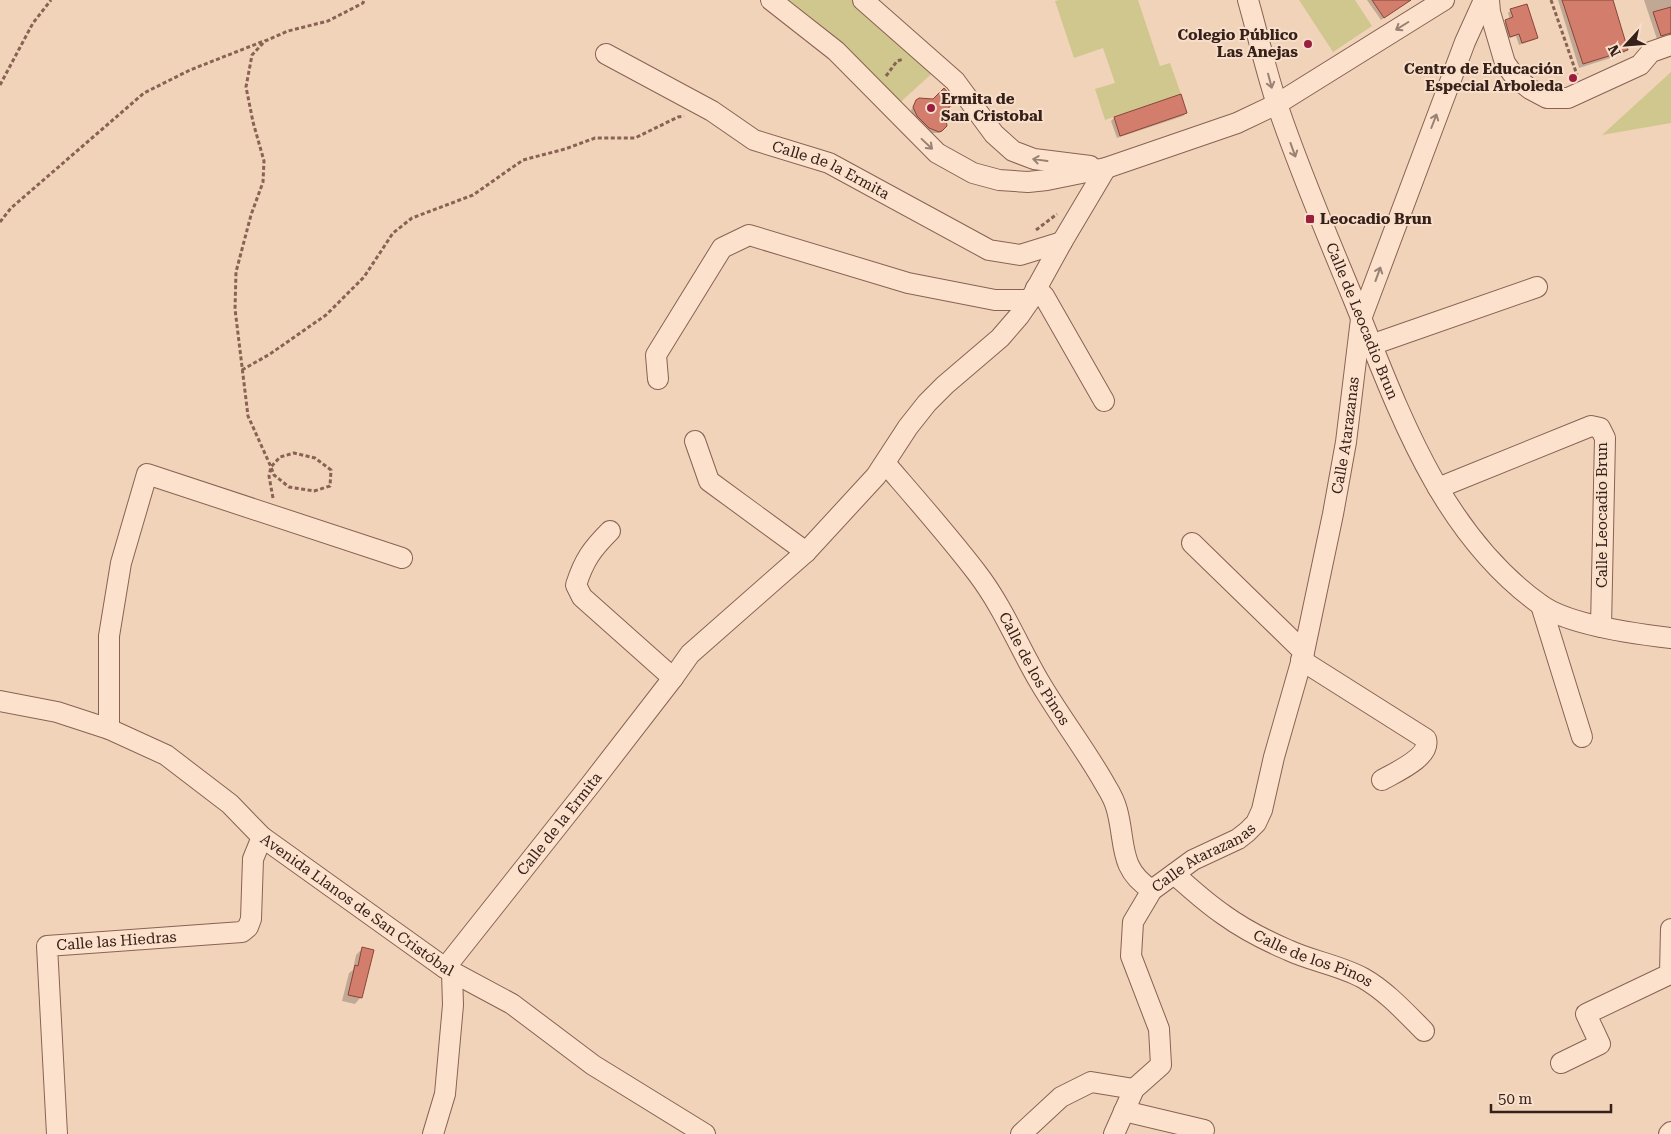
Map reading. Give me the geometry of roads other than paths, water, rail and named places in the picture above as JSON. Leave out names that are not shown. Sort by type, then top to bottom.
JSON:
[{"type":"street","points":[[771,0],[836,51],[937,153],[960,166],[980,174],[1013,182],[1047,180],[1106,168],[1237,123],[1277,104],[1444,0]]},
{"type":"street","points":[[863,0],[955,81],[994,134],[1013,151],[1034,159],[1106,168]]},
{"type":"street","name":"Calle de Leocadio Brun","points":[[1248,0],[1277,104],[1296,157],[1409,436],[1438,488],[1469,534],[1494,566],[1541,605],[1558,614],[1602,626],[1671,638]]},
{"type":"street","points":[[1483,2],[1490,12],[1505,63],[1515,77],[1530,89],[1547,98],[1568,98],[1640,65],[1651,52],[1671,45]]},
{"type":"street","name":"Calle Atarazanas","points":[[1134,1088],[1161,1065],[1159,1029],[1131,956],[1133,922],[1152,890],[1193,860],[1238,839],[1247,832],[1256,823],[1266,797],[1274,757],[1302,656],[1333,514],[1346,442],[1361,320],[1464,42],[1483,2]]},
{"type":"street","name":"Calle de la Ermita","points":[[606,54],[712,111],[754,140],[829,163],[989,250],[1020,255],[1062,242]]},
{"type":"street","name":"Calle de la Ermita","points":[[449,970],[690,654],[806,552],[868,486],[908,427],[927,403],[1000,338],[1019,316],[1106,168]]},
{"type":"street","points":[[658,379],[656,354],[722,248],[750,235],[908,283],[995,300],[1033,294],[1044,296],[1104,401]]},
{"type":"street","points":[[1371,345],[1537,287]]},
{"type":"street","name":"Calle Leocadio Brun","points":[[1438,488],[1591,426],[1600,428],[1604,438],[1602,626]]},
{"type":"street","points":[[695,441],[710,481],[806,552]]},
{"type":"street","name":"Calle de los Pinos","points":[[885,462],[994,597],[1038,680],[1106,786],[1117,810],[1129,867],[1143,884],[1152,890]]},
{"type":"street","points":[[109,729],[109,636],[121,563],[146,474],[402,558]]},
{"type":"street","points":[[610,531],[592,550],[581,569],[576,585],[582,597],[673,678]]},
{"type":"street","points":[[1192,543],[1302,656],[1426,739],[1426,746],[1420,757],[1382,780]]},
{"type":"street","points":[[1541,605],[1582,737]]},
{"type":"street","name":"Avenida Llanos de San Cristóbal","points":[[0,701],[57,712],[109,729],[166,755],[230,804],[262,837],[449,970],[512,1004],[593,1065],[706,1134]]},
{"type":"street","name":"Calle las Hiedras","points":[[57,1134],[46,946],[242,932],[248,927],[251,919],[253,859],[262,837]]},
{"type":"street","name":"Calle de los Pinos","points":[[1174,874],[1226,916],[1250,930],[1289,951],[1325,962],[1363,978],[1384,993],[1424,1030]]},
{"type":"street","points":[[1562,1063],[1600,1044],[1586,1014],[1670,974],[1671,928]]},
{"type":"street","points":[[432,1134],[445,1094],[454,1005],[449,970]]},
{"type":"street","points":[[1021,1134],[1061,1097],[1092,1082],[1134,1088],[1114,1134]]},
{"type":"street","points":[[1124,1111],[1204,1130]]},
{"type":"place","name":"Colegio Público Las Anejas","points":[[1308,44]]},
{"type":"place","name":"Centro de Educación Especial Arboleda","points":[[1573,78]]},
{"type":"place","name":"Ermita de San Cristobal","points":[[931,108]]},
{"type":"place","name":"Leocadio Brun","points":[[1310,219]]}]
